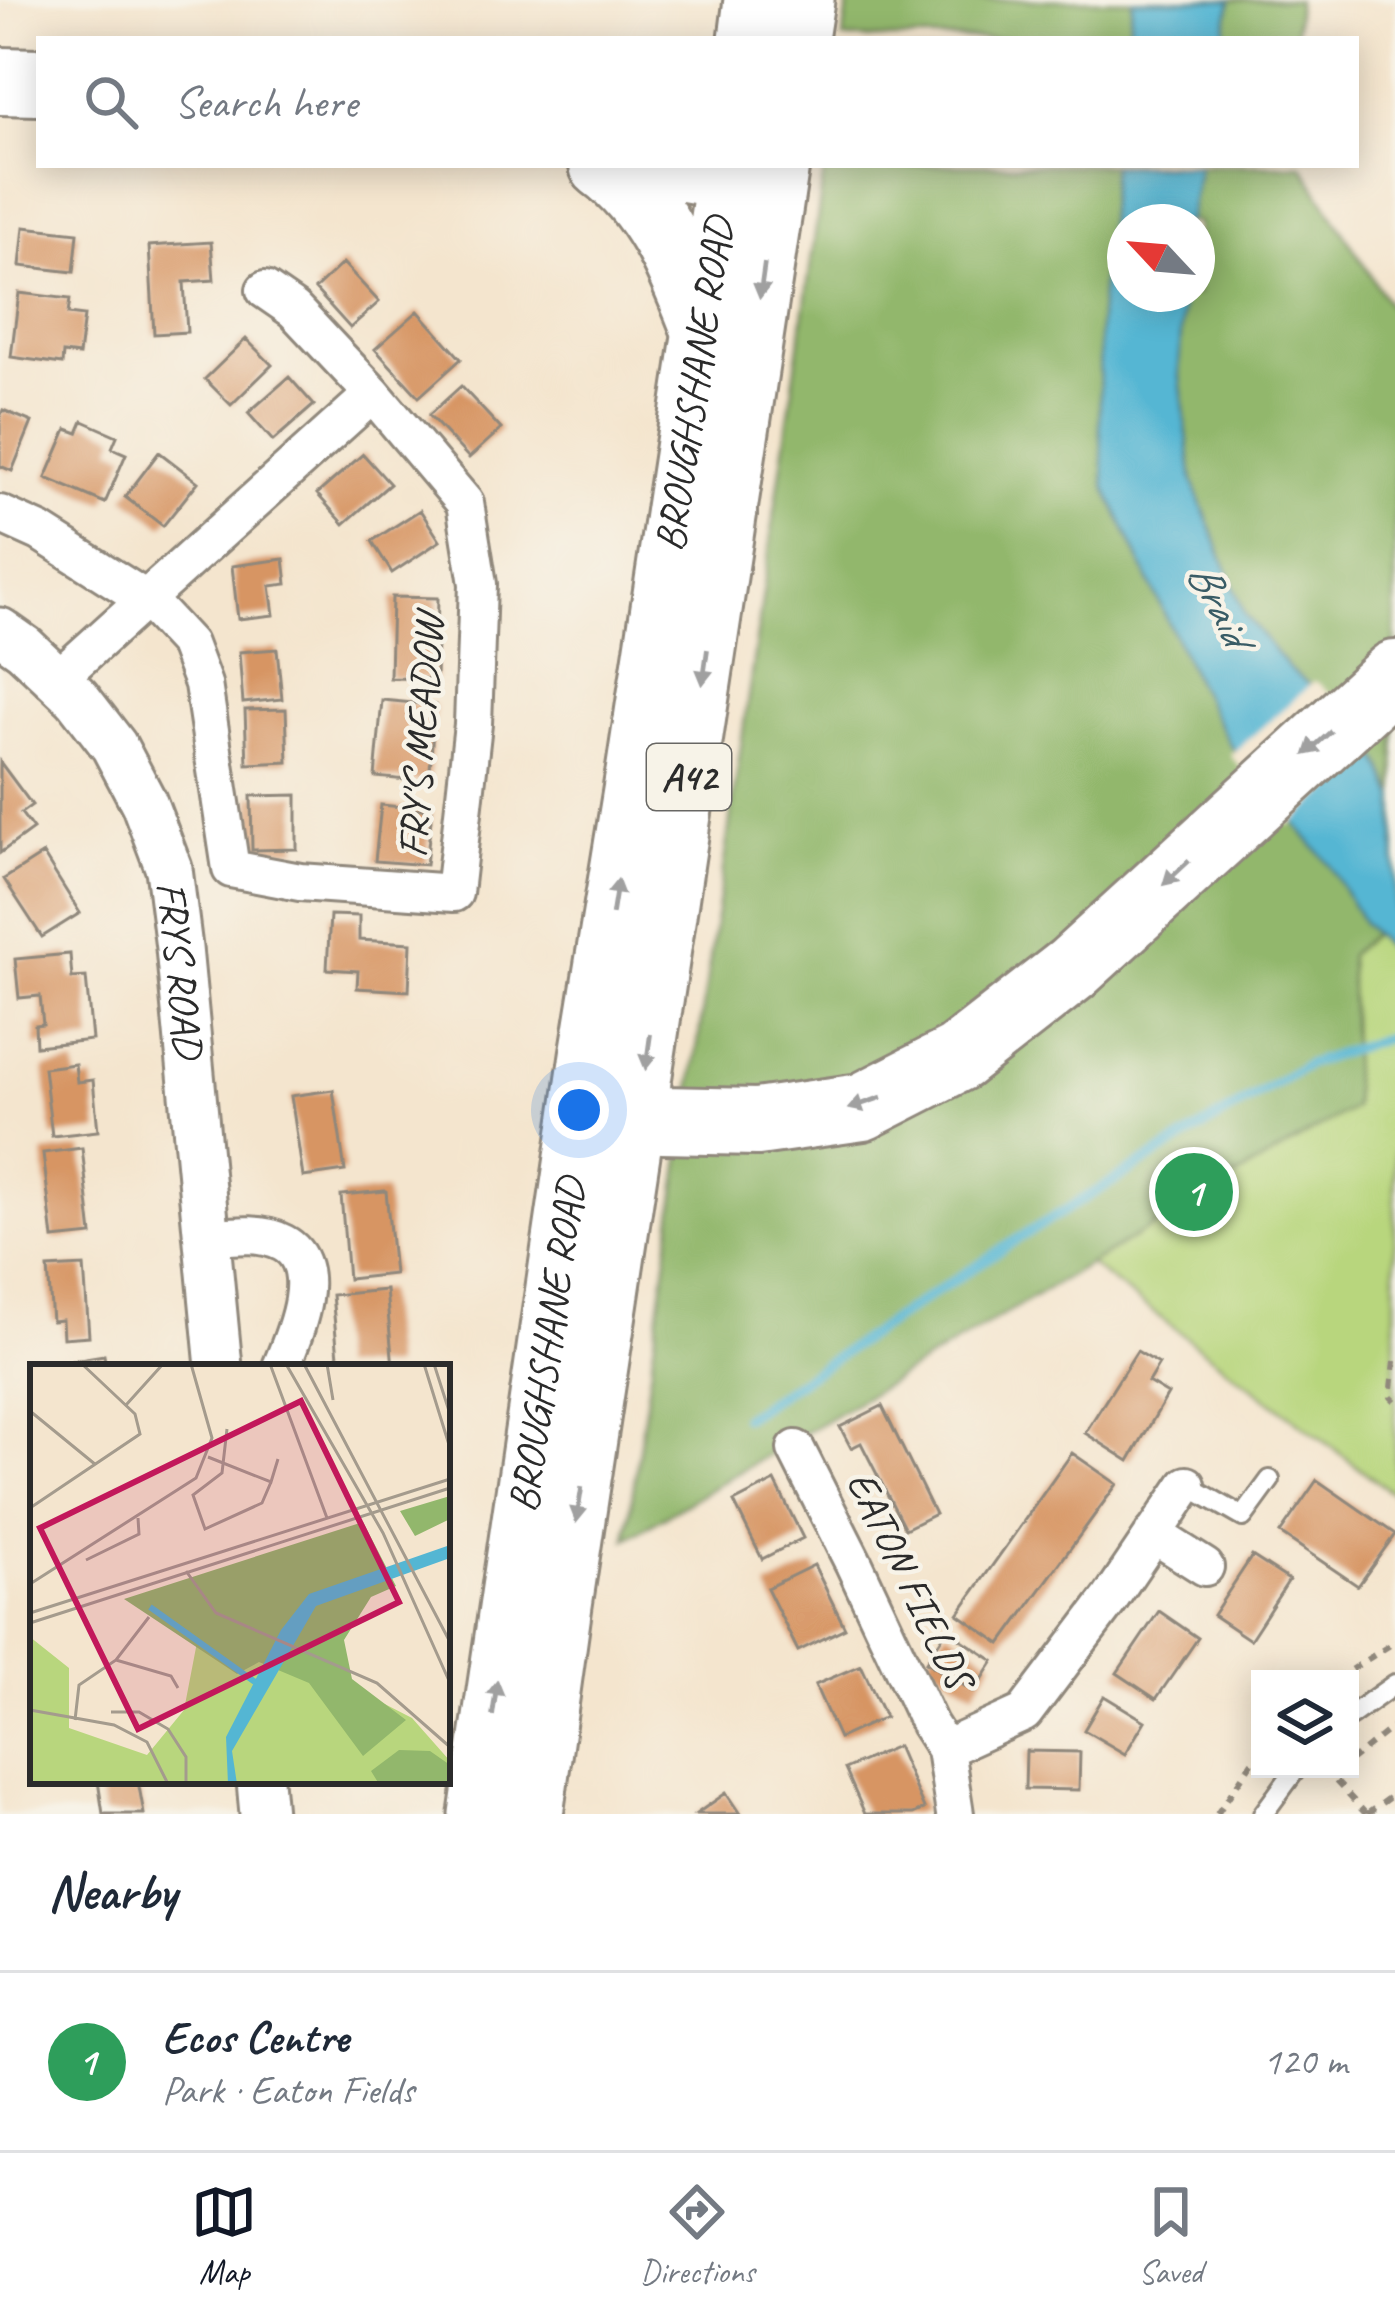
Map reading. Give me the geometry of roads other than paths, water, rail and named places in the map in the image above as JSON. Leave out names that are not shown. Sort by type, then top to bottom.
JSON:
[{"type":"highway","points":[[0,81],[36,82]]},
{"type":"highway","points":[[607,168],[640,198],[681,268],[702,321]]},
{"type":"highway","points":[[639,1116],[757,1122],[862,1108],[958,1058],[1072,969],[1385,683]]},
{"type":"main road","name":"BROUGHSHANE ROAD","points":[[478,1814],[702,321],[735,170]]},
{"type":"main road","name":"BROUGHSHANE ROAD","points":[[535,1814],[639,1116],[735,170]]},
{"type":"main road","points":[[589,1054],[603,1089],[617,1104],[639,1116]]},
{"type":"street","name":"FRY'S MEADOW","points":[[0,514],[40,532],[147,599],[188,644],[203,684],[231,868],[300,882],[454,892],[472,724],[478,584],[465,503],[373,394],[294,310],[265,290]]},
{"type":"street","points":[[57,679],[373,394]]},
{"type":"street","name":"FRYS ROAD","points":[[0,631],[77,698],[113,746],[144,803],[169,869],[220,1364]]},
{"type":"street","points":[[207,1238],[261,1236],[285,1244],[296,1257],[305,1292],[282,1364]]},
{"type":"street","name":"EATON FIELDS","points":[[796,1450],[945,1749],[955,1814]]},
{"type":"street","name":"EATON FIELDS","points":[[945,1749],[1024,1713],[1110,1599],[1187,1485]]},
{"type":"street","points":[[1153,1534],[1205,1567]]},
{"type":"street","points":[[260,1784],[263,1814]]},
{"type":"lane","points":[[1187,1485],[1243,1517],[1270,1480]]},
{"type":"lane","points":[[1359,1710],[1395,1684]]},
{"type":"lane","points":[[1263,1814],[1289,1778]]},
{"type":"water","points":[[1133,0],[1231,0],[1225,36],[1128,36]]},
{"type":"water","points":[[1112,168],[1198,168],[1191,204],[1109,204]]},
{"type":"water","name":"Braid","points":[[1107,224],[1107,312],[1182,312],[1179,369],[1193,482],[1245,615],[1290,670],[1332,702],[1380,761],[1395,797],[1395,956],[1363,923],[1329,864],[1230,745],[1105,486],[1099,318]]},
{"type":"waterway","points":[[744,1417],[1011,1243],[1308,1064],[1395,1035]]},
{"type":"place","name":"Ecos Centre","points":[[1194,1192]]}]
